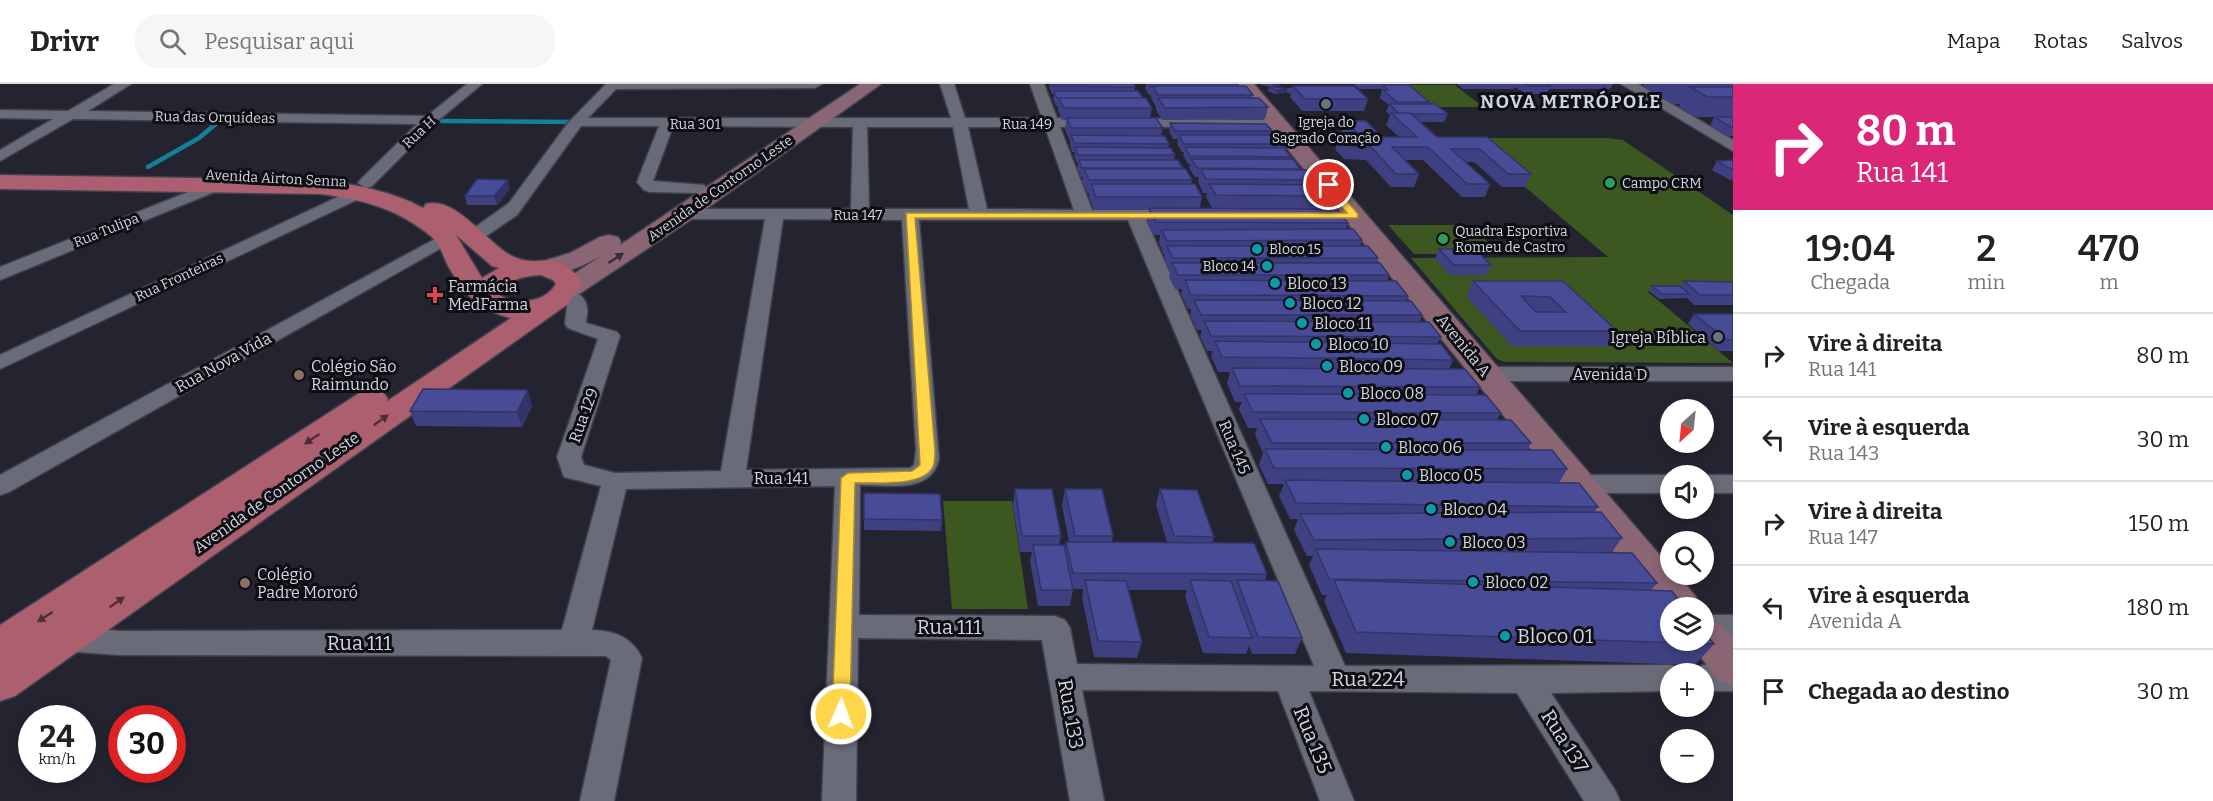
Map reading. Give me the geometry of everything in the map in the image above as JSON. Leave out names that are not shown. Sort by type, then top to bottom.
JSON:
[{"type":"main road","name":"Avenida Airton Senna","points":[[0,172],[291,176],[407,194],[428,205],[473,237],[501,261],[554,269],[565,275],[569,284],[561,295]]},
{"type":"main road","name":"Avenida Airton Senna","points":[[0,183],[362,188],[414,214],[446,238],[465,271],[485,298]]},
{"type":"main road","points":[[537,268],[514,271],[492,282],[486,289],[485,298],[507,309],[520,310],[561,295]]},
{"type":"main road","name":"Avenida de Contorno Leste","points":[[0,683],[561,295]]},
{"type":"main road","name":"Avenida de Contorno Leste","points":[[0,646],[458,340],[477,326],[485,298]]},
{"type":"street","points":[[0,156],[124,84]]},
{"type":"street","name":"Rua H","points":[[362,188],[430,120],[475,84]]},
{"type":"street","points":[[473,237],[514,209],[598,96],[614,85],[815,84]]},
{"type":"street","name":"Avenida de Contorno Leste","points":[[561,295],[684,214],[802,124],[849,84]]},
{"type":"street","name":"Avenida de Contorno Leste","points":[[537,268],[579,258],[599,248],[872,84]]},
{"type":"street","points":[[947,84],[960,124],[979,214]]},
{"type":"street","points":[[1037,84],[1085,215]]},
{"type":"street","name":"Avenida A","points":[[1244,84],[1277,123],[1343,216],[1487,374],[1673,597]]},
{"type":"street","points":[[1628,84],[1733,146]]},
{"type":"street","points":[[1143,104],[1166,143]]},
{"type":"street","name":"Rua das Orquídeas","points":[[0,114],[430,120]]},
{"type":"street","name":"Rua 301","points":[[578,122],[802,124]]},
{"type":"street","points":[[1692,122],[1723,122]]},
{"type":"street","name":"Rua 149","points":[[802,124],[1277,123]]},
{"type":"street","points":[[667,124],[645,182],[650,187],[698,188]]},
{"type":"street","points":[[860,124],[860,215]]},
{"type":"street","name":"Rua Tulipa","points":[[0,274],[213,187]]},
{"type":"street","name":"Rua Fronteiras","points":[[0,363],[362,188]]},
{"type":"street","name":"Rua 147","points":[[684,214],[1197,215]]},
{"type":"street","points":[[732,478],[775,214]]},
{"type":"street","name":"Rua 141","points":[[615,481],[848,478],[914,476],[923,472],[927,465],[928,450],[910,215]]},
{"type":"street","name":"Rua 145","points":[[1135,215],[1335,679]]},
{"type":"street","name":"Rua Nova Vida","points":[[0,486],[446,238]]},
{"type":"street","name":"Rua 129","points":[[561,295],[577,302],[579,306],[575,324],[610,336],[568,457],[570,467],[580,474],[615,481]]},
{"type":"street","name":"Avenida D","points":[[1487,374],[1733,374]]},
{"type":"street","points":[[839,801],[848,478]]},
{"type":"street","points":[[574,642],[615,481]]},
{"type":"street","points":[[1579,484],[1660,484]]},
{"type":"street","points":[[1714,484],[1733,484]]},
{"type":"street","name":"Rua 111","points":[[843,626],[1055,628]]},
{"type":"street","points":[[1714,627],[1733,627]]},
{"type":"street","name":"Rua 133","points":[[1055,628],[1087,801]]},
{"type":"street","name":"Rua 111","points":[[64,639],[120,643],[574,642],[613,644],[619,647],[627,658],[597,801]]},
{"type":"street","points":[[1714,645],[1733,668]]},
{"type":"street","name":"Rua 224","points":[[1064,677],[1527,680],[1660,678]]},
{"type":"street","name":"Rua 135","points":[[1288,678],[1337,801]]},
{"type":"street","points":[[1714,678],[1733,678]]},
{"type":"street","name":"Rua 137","points":[[1527,680],[1603,801]]},
{"type":"green space","points":[[1408,85],[1455,85],[1483,107],[1434,107]]},
{"type":"green space","points":[[1467,138],[1623,140],[1733,215],[1733,291],[1647,291],[1733,363],[1504,362],[1497,359],[1411,258],[1608,257]],"holes":[[[1467,296],[1555,296],[1607,345],[1512,346]]]},
{"type":"green space","name":"Quadra Esportiva Romeu de Castro","points":[[1388,225],[1471,225],[1499,254],[1414,254]]},
{"type":"green space","points":[[943,501],[1012,501],[1028,609],[952,609]]},
{"type":"building","points":[[1052,84],[1134,84],[1135,87],[1053,86]]},
{"type":"building","points":[[1149,84],[1237,84],[1239,86],[1151,87]]},
{"type":"building","points":[[1526,84],[1547,84],[1550,86],[1529,86]]},
{"type":"building","points":[[1383,85],[1409,85],[1429,102],[1397,102],[1383,90],[1388,90]]},
{"type":"building","points":[[1153,86],[1246,86],[1253,95],[1158,95]]},
{"type":"building","points":[[1293,86],[1354,86],[1368,99],[1305,99]]},
{"type":"building","points":[[1269,87],[1277,87],[1286,89],[1276,90]]},
{"type":"building","points":[[1690,87],[1733,87],[1733,97],[1708,97]]},
{"type":"building","points":[[1054,91],[1138,91],[1143,98],[1057,98]]},
{"type":"building","points":[[1059,98],[1146,98],[1152,108],[1064,108]]},
{"type":"building","points":[[1158,98],[1259,98],[1268,107],[1165,108]]},
{"type":"building","points":[[1389,104],[1435,104],[1448,114],[1399,113]]},
{"type":"building","points":[[1391,113],[1410,113],[1437,137],[1487,137],[1531,174],[1508,174],[1480,149],[1451,149],[1490,184],[1467,184],[1428,147],[1392,147],[1419,174],[1396,174],[1371,147],[1349,147],[1340,137],[1361,137],[1345,120],[1366,121],[1382,137],[1417,137]]},
{"type":"building","points":[[1714,117],[1733,117],[1733,127],[1731,127]]},
{"type":"building","points":[[1067,118],[1156,118],[1163,128],[1071,128]]},
{"type":"building","points":[[1170,123],[1266,124],[1272,131],[1175,131]]},
{"type":"building","points":[[1071,135],[1165,136],[1169,144],[1074,143]]},
{"type":"building","points":[[1179,135],[1280,135],[1287,144],[1184,144]]},
{"type":"building","points":[[1075,147],[1171,148],[1175,155],[1078,155]]},
{"type":"building","points":[[1185,147],[1284,148],[1291,157],[1190,156]]},
{"type":"building","points":[[1191,159],[1293,159],[1300,169],[1197,168]]},
{"type":"building","points":[[1079,160],[1178,160],[1183,168],[1082,168]]},
{"type":"building","points":[[1733,160],[1733,170],[1717,161]]},
{"type":"building","points":[[1084,169],[1186,169],[1192,180],[1089,180]]},
{"type":"building","points":[[1201,169],[1307,170],[1315,180],[1206,179]]},
{"type":"building","points":[[477,179],[508,180],[494,196],[465,196]]},
{"type":"building","points":[[1091,184],[1195,184],[1202,197],[1096,197]]},
{"type":"building","points":[[1209,184],[1317,185],[1326,196],[1216,195]]},
{"type":"building","points":[[1149,208],[1337,209],[1348,223],[1156,222]]},
{"type":"building","points":[[1353,229],[1362,240],[1167,241],[1162,230]]},
{"type":"building","name":"Bloco 15","points":[[1167,246],[1368,246],[1378,258],[1173,258]]},
{"type":"building","points":[[1439,249],[1475,249],[1491,265],[1454,265]]},
{"type":"building","name":"Bloco 14","points":[[1172,263],[1380,263],[1389,275],[1178,275]]},
{"type":"building","points":[[1185,280],[1396,281],[1408,296],[1191,295]]},
{"type":"building","points":[[1473,281],[1563,281],[1617,331],[1520,331]],"holes":[[[1521,296],[1550,297],[1566,312],[1536,312]]]},
{"type":"building","points":[[1684,281],[1733,282],[1733,295],[1700,295]]},
{"type":"building","points":[[1652,286],[1680,286],[1689,294],[1662,294]]},
{"type":"building","name":"Bloco 12","points":[[1194,300],[1411,301],[1422,315],[1201,315]]},
{"type":"building","points":[[1694,314],[1733,314],[1733,340],[1727,340]]},
{"type":"building","points":[[1204,321],[1429,322],[1441,337],[1211,336]]},
{"type":"building","points":[[1215,341],[1441,344],[1453,360],[1222,357]]},
{"type":"building","points":[[1232,368],[1465,369],[1480,387],[1240,386]]},
{"type":"building","points":[[423,389],[528,390],[517,412],[410,411]]},
{"type":"building","points":[[1244,394],[1486,395],[1501,413],[1253,412]]},
{"type":"building","points":[[1260,419],[1511,420],[1531,443],[1272,443]]},
{"type":"building","points":[[1265,449],[1552,450],[1567,469],[1274,468]]},
{"type":"building","points":[[1285,480],[1579,483],[1598,507],[1296,503]]},
{"type":"building","points":[[1015,489],[1052,489],[1061,536],[1022,536]]},
{"type":"building","points":[[1065,489],[1102,489],[1113,536],[1075,536]]},
{"type":"building","points":[[1160,489],[1197,490],[1214,537],[1174,536]]},
{"type":"building","points":[[864,493],[940,494],[942,520],[864,519]]},
{"type":"building","points":[[1601,512],[1622,538],[1314,540],[1300,514]]},
{"type":"building","points":[[1066,542],[1254,543],[1267,574],[1073,573]]},
{"type":"building","points":[[1033,545],[1064,545],[1073,590],[1041,590]]},
{"type":"building","points":[[1316,549],[1632,553],[1657,583],[1329,579]]},
{"type":"building","points":[[1085,580],[1126,581],[1142,642],[1098,641]]},
{"type":"building","points":[[1190,580],[1231,581],[1252,638],[1209,637]]},
{"type":"building","points":[[1237,580],[1278,581],[1302,638],[1258,637]]},
{"type":"building","points":[[1334,580],[1672,591],[1677,597],[1660,597],[1660,642],[1356,632]]},
{"type":"waterway","points":[[442,121],[578,122]]},
{"type":"waterway","points":[[148,167],[199,138],[218,122]]},
{"type":"place","name":"Igreja do Sagrado Coração","points":[[1326,104]]},
{"type":"place","name":"Campo CRM","points":[[1610,183]]},
{"type":"place","name":"Quadra Esportiva Romeu de Castro","points":[[1443,239]]},
{"type":"place","name":"Bloco 15","points":[[1257,249]]},
{"type":"place","name":"Bloco 14","points":[[1267,266]]},
{"type":"place","name":"Bloco 13","points":[[1275,283]]},
{"type":"place","name":"Farmácia MedFarma","points":[[435,295]]},
{"type":"place","name":"Bloco 12","points":[[1290,303]]},
{"type":"place","name":"Bloco 11","points":[[1302,323]]},
{"type":"place","name":"Igreja Bíblica","points":[[1718,337]]},
{"type":"place","name":"Bloco 10","points":[[1316,344]]},
{"type":"place","name":"Bloco 09","points":[[1327,366]]},
{"type":"place","name":"Colégio São Raimundo","points":[[299,375]]},
{"type":"place","name":"Bloco 08","points":[[1348,393]]},
{"type":"place","name":"Bloco 07","points":[[1364,419]]},
{"type":"place","name":"Bloco 06","points":[[1386,447]]},
{"type":"place","name":"Bloco 05","points":[[1407,475]]},
{"type":"place","name":"Bloco 04","points":[[1431,509]]},
{"type":"place","name":"Bloco 03","points":[[1450,542]]},
{"type":"place","name":"Bloco 02","points":[[1473,582]]},
{"type":"place","name":"Colégio Padre Mororó","points":[[245,583]]},
{"type":"place","name":"Bloco 01","points":[[1505,636]]},
{"type":"district","name":"NOVA METRÓPOLE","points":[[1571,102]]},
{"type":"route","points":[[841,714],[848,478],[902,478],[923,472],[927,465],[928,450],[910,215],[1355,216],[1329,185]]}]
